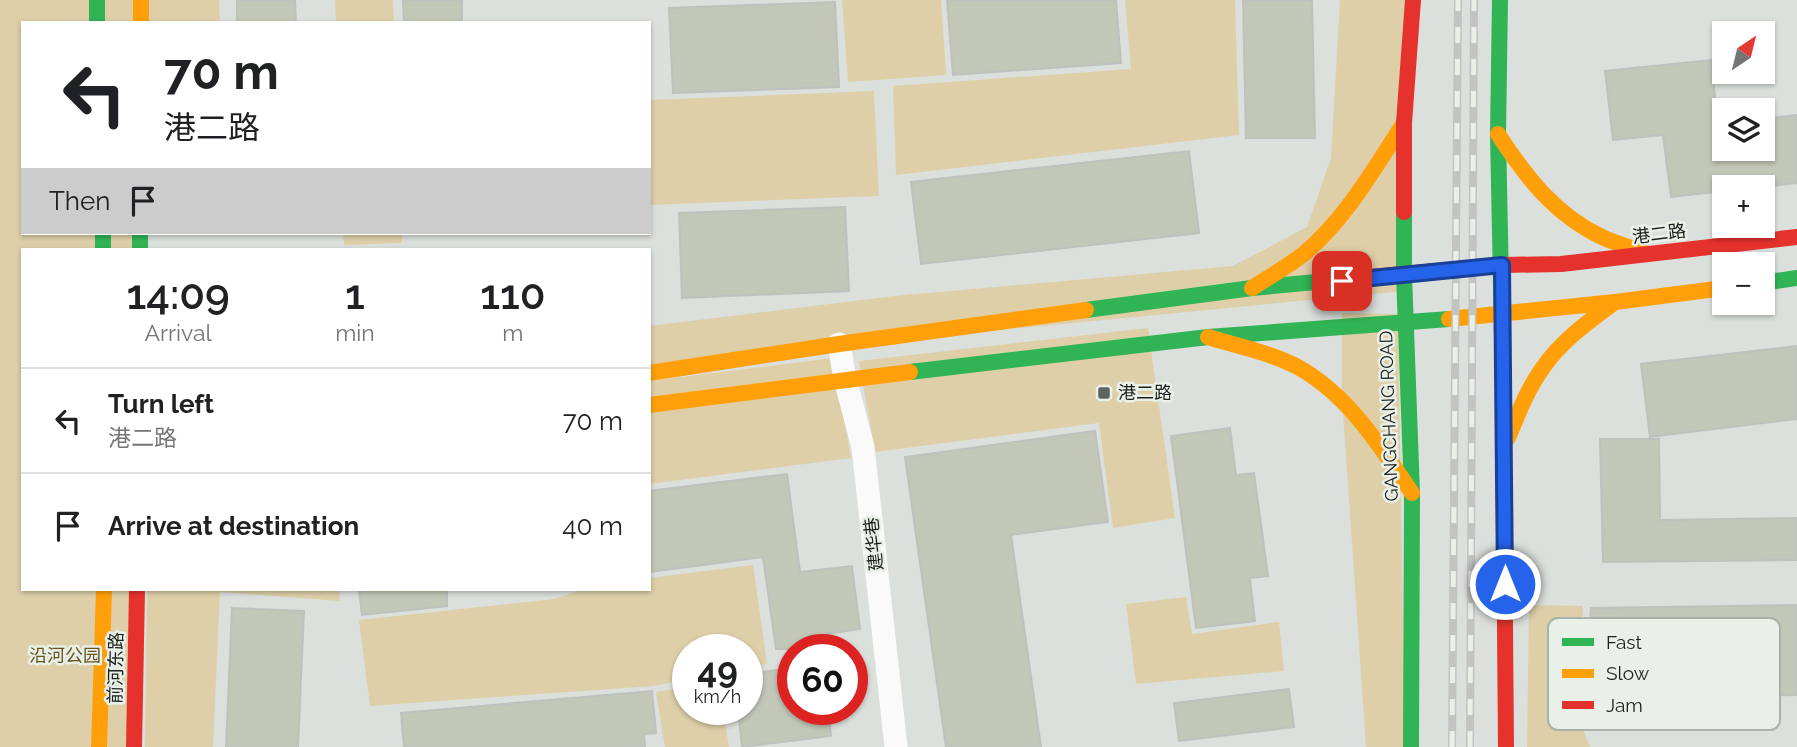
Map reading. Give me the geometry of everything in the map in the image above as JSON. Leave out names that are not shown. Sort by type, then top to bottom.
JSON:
[{"type":"main road","points":[[97,0],[97,21]]},
{"type":"main road","points":[[141,0],[141,21]]},
{"type":"main road","name":"GANGCHANG ROAD","points":[[1411,747],[1412,493],[1404,275],[1404,123],[1413,0]]},
{"type":"main road","points":[[1500,0],[1498,134],[1502,265],[1506,747]]},
{"type":"main road","points":[[1252,288],[1305,252],[1335,222],[1404,123]]},
{"type":"main road","points":[[1498,134],[1522,173],[1567,217],[1594,233],[1648,254]]},
{"type":"main road","name":"港二路","points":[[651,373],[839,344],[1252,288],[1502,265],[1537,266],[1797,237]]},
{"type":"main road","points":[[1775,281],[1797,278]]},
{"type":"main road","points":[[651,405],[845,379],[1208,337],[1406,323],[1712,290]]},
{"type":"main road","points":[[1504,448],[1528,394],[1549,359],[1588,321],[1615,302]]},
{"type":"main road","points":[[1208,337],[1269,355],[1297,367],[1321,383],[1345,404],[1369,432],[1412,493]]},
{"type":"main road","name":"前河东路","points":[[99,747],[104,591]]},
{"type":"main road","name":"前河东路","points":[[134,747],[137,591]]},
{"type":"main road","points":[[136,624],[150,591]]},
{"type":"street","name":"建华巷","points":[[839,344],[863,447],[896,747]]},
{"type":"green space","name":"沿河公园","points":[[0,0],[134,0],[134,21],[21,21],[21,235],[133,235],[133,248],[21,248],[21,591],[130,591],[128,747],[0,747]]},
{"type":"green space","points":[[144,0],[219,0],[220,21],[144,21]]},
{"type":"green space","points":[[335,0],[393,0],[394,21],[336,21]]},
{"type":"green space","points":[[842,0],[941,0],[946,75],[848,82]]},
{"type":"green space","points":[[1125,0],[1235,0],[1239,135],[896,175],[893,86],[1131,69]]},
{"type":"green space","points":[[1340,0],[1410,0],[1403,291],[844,345],[651,369],[651,326],[894,296],[1233,266],[1307,227],[1331,158]]},
{"type":"green space","points":[[874,91],[879,196],[651,205],[651,100]]},
{"type":"green space","points":[[343,235],[402,235],[402,243],[344,245]]},
{"type":"green space","points":[[1342,313],[1398,314],[1405,747],[1366,747],[1342,398]]},
{"type":"green space","points":[[1148,328],[1175,518],[1113,528],[1099,423],[875,452],[859,361]]},
{"type":"green space","points":[[833,358],[851,458],[651,484],[651,381]]},
{"type":"green space","points":[[753,565],[763,634],[672,634],[672,682],[653,686],[370,706],[359,620],[554,599],[579,591],[651,591],[651,578]]},
{"type":"green space","points":[[147,591],[339,591],[340,601],[220,592],[213,747],[145,747]]},
{"type":"green space","points":[[1186,597],[1192,634],[1279,622],[1284,671],[1136,684],[1126,604]]},
{"type":"green space","points":[[1529,605],[1583,606],[1582,618],[1548,618],[1548,730],[1583,730],[1590,747],[1527,747]]},
{"type":"green space","points":[[763,636],[767,664],[763,665]]},
{"type":"green space","points":[[672,690],[672,725],[726,725],[729,747],[665,747],[656,692]]},
{"type":"building","points":[[237,0],[295,0],[296,21],[237,21]]},
{"type":"building","points":[[403,0],[462,0],[462,21],[404,21]]},
{"type":"building","points":[[947,0],[1116,0],[1121,63],[953,75]]},
{"type":"building","points":[[1243,0],[1312,0],[1315,138],[1246,138]]},
{"type":"building","points":[[835,2],[839,87],[673,93],[669,8]]},
{"type":"building","points":[[1711,60],[1715,98],[1712,98],[1712,161],[1775,161],[1775,118],[1797,115],[1797,183],[1775,185],[1775,175],[1712,175],[1712,192],[1671,197],[1663,135],[1613,140],[1605,71]]},
{"type":"building","points":[[1189,151],[1199,233],[921,264],[911,182]]},
{"type":"building","points":[[845,207],[849,291],[682,298],[679,213]]},
{"type":"building","points":[[1797,346],[1797,419],[1650,437],[1641,364]]},
{"type":"building","points":[[1230,428],[1236,475],[1254,473],[1268,576],[1250,578],[1255,621],[1196,628],[1171,436]]},
{"type":"building","points":[[1095,431],[1108,522],[1011,535],[1041,747],[946,747],[905,457]]},
{"type":"building","points":[[1600,439],[1659,439],[1660,520],[1797,518],[1797,560],[1603,562]]},
{"type":"building","points":[[787,474],[800,572],[852,566],[860,629],[827,634],[777,634],[776,649],[763,557],[651,572],[651,491]]},
{"type":"building","points":[[359,591],[447,591],[447,606],[362,615]]},
{"type":"building","points":[[1797,605],[1797,695],[1780,695],[1780,618],[1590,618],[1591,608]]},
{"type":"building","points":[[232,608],[304,611],[298,747],[226,747]]},
{"type":"building","points":[[777,670],[777,725],[830,725],[831,736],[742,747],[740,725],[763,725],[763,672]]},
{"type":"building","points":[[1289,689],[1294,727],[1179,741],[1174,703]]},
{"type":"building","points":[[652,691],[656,733],[644,734],[645,747],[404,747],[401,713]]},
{"type":"railway","points":[[1452,747],[1458,0]]},
{"type":"railway","points":[[1470,747],[1474,0]]},
{"type":"traffic: fast","points":[[97,0],[97,21]]},
{"type":"traffic: fast","points":[[1500,0],[1498,134],[1503,384]]},
{"type":"traffic: fast","points":[[1404,212],[1412,493],[1411,747]]},
{"type":"traffic: fast","points":[[103,235],[103,248]]},
{"type":"traffic: fast","points":[[140,235],[140,248]]},
{"type":"traffic: fast","points":[[1086,310],[1252,288],[1359,278]]},
{"type":"traffic: fast","points":[[1775,281],[1797,278]]},
{"type":"traffic: fast","points":[[910,372],[1208,337],[1449,319]]},
{"type":"traffic: slow","points":[[141,0],[141,21]]},
{"type":"traffic: slow","points":[[1252,288],[1300,257],[1335,223],[1404,123]]},
{"type":"traffic: slow","points":[[1498,134],[1530,179],[1570,218],[1602,237],[1648,254]]},
{"type":"traffic: slow","points":[[1449,319],[1712,290]]},
{"type":"traffic: slow","points":[[1508,438],[1527,394],[1549,359],[1615,302]]},
{"type":"traffic: slow","points":[[651,373],[1086,310]]},
{"type":"traffic: slow","points":[[1208,337],[1275,357],[1315,378],[1332,391],[1362,422],[1412,493]]},
{"type":"traffic: slow","points":[[651,405],[910,372]]},
{"type":"traffic: slow","points":[[99,747],[104,591]]},
{"type":"traffic: jam","points":[[1404,212],[1404,123],[1413,0]]},
{"type":"traffic: jam","points":[[1359,278],[1502,265],[1561,264],[1797,237]]},
{"type":"traffic: jam","points":[[1503,384],[1506,747]]},
{"type":"traffic: jam","points":[[134,747],[137,591]]},
{"type":"place","name":"港二路","points":[[1104,393]]},
{"type":"route","points":[[1342,281],[1502,265],[1505,584]]}]
